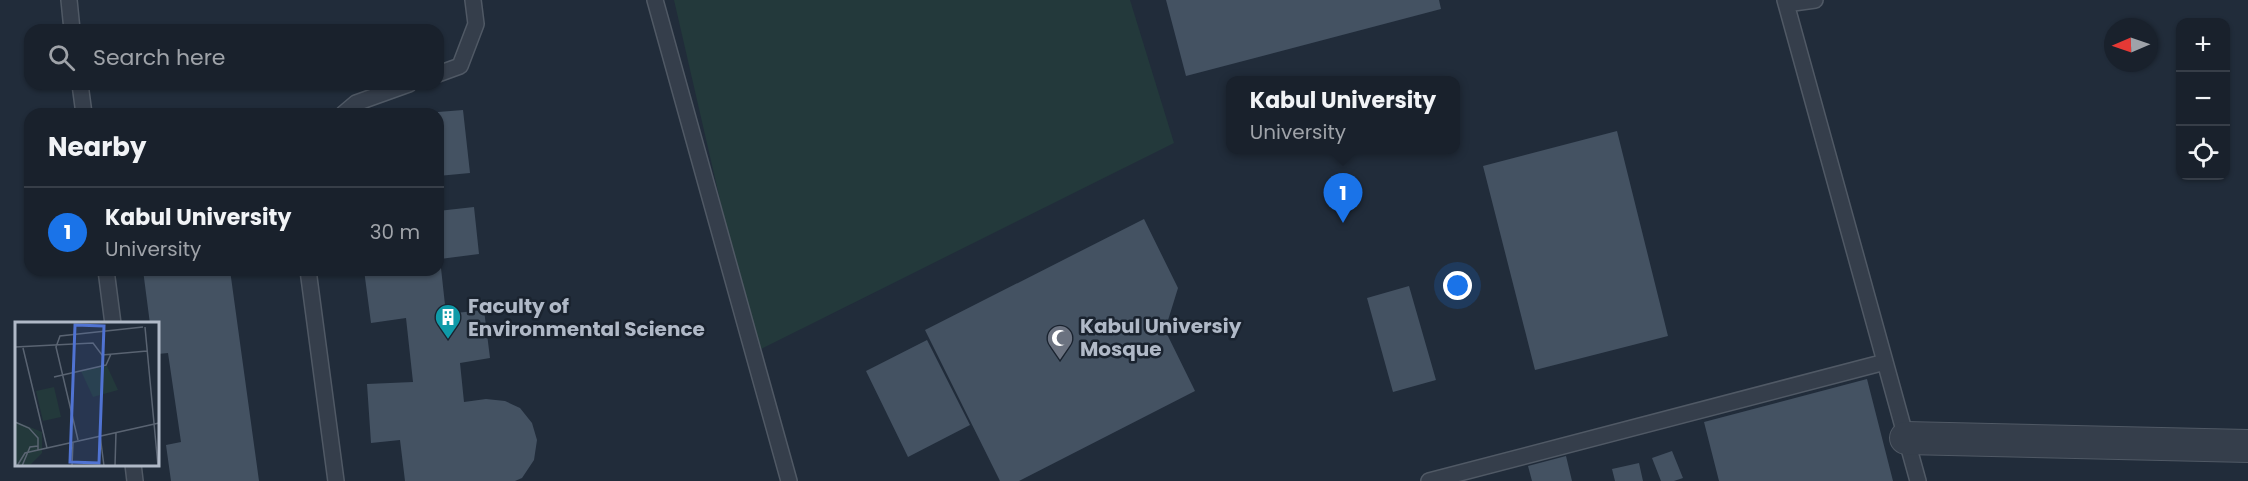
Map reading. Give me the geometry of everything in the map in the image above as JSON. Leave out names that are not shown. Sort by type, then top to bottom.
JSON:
[{"type":"street","points":[[1906,438],[2248,446]]},
{"type":"lane","points":[[69,0],[71,24]]},
{"type":"lane","points":[[444,72],[460,66],[476,24],[473,0]]},
{"type":"lane","points":[[654,0],[789,481]]},
{"type":"lane","points":[[1815,0],[1786,2],[1918,481]]},
{"type":"lane","points":[[81,90],[83,108]]},
{"type":"lane","points":[[350,108],[356,103],[392,90]]},
{"type":"lane","points":[[107,276],[113,322]]},
{"type":"lane","points":[[309,276],[336,481]]},
{"type":"lane","points":[[1429,481],[1886,362]]},
{"type":"lane","points":[[133,466],[135,481]]},
{"type":"green space","points":[[674,0],[1130,0],[1174,143],[755,352]]},
{"type":"building","points":[[1166,0],[1439,0],[1441,9],[1186,76]]},
{"type":"building","points":[[463,110],[470,173],[444,175],[444,112]]},
{"type":"building","points":[[1617,131],[1668,336],[1535,370],[1483,166]]},
{"type":"building","name":"Faculty of Environmental Science","points":[[474,207],[479,254],[444,258],[444,210]]},
{"type":"building","name":"Kabul Universiy Mosque","points":[[1144,219],[1178,288],[1165,330],[1195,391],[1019,481],[1000,481],[925,330]]},
{"type":"building","points":[[144,276],[231,276],[259,481],[171,481],[166,445],[181,442],[168,353],[159,354],[159,322],[150,322]]},
{"type":"building","name":"Faculty of Environmental Science","points":[[365,276],[442,276],[446,314],[484,310],[490,358],[460,363],[464,402],[486,399],[505,401],[520,408],[532,423],[537,440],[534,460],[522,478],[515,481],[405,481],[400,440],[371,443],[367,384],[413,382],[406,318],[371,323]]},
{"type":"building","points":[[1409,286],[1436,380],[1393,392],[1367,298]]},
{"type":"building","points":[[927,340],[970,425],[908,457],[866,371]]},
{"type":"building","points":[[1867,379],[1893,481],[1719,481],[1704,422]]},
{"type":"building","points":[[1672,451],[1683,478],[1661,481],[1652,458]]},
{"type":"building","points":[[1566,456],[1572,481],[1532,481],[1528,466]]},
{"type":"building","points":[[1639,463],[1643,481],[1615,481],[1612,469]]},
{"type":"place","name":"Kabul University","points":[[1343,223]]},
{"type":"place","name":"Faculty of Environmental Science","points":[[448,340]]},
{"type":"place","name":"Kabul Universiy Mosque","points":[[1060,361]]}]
